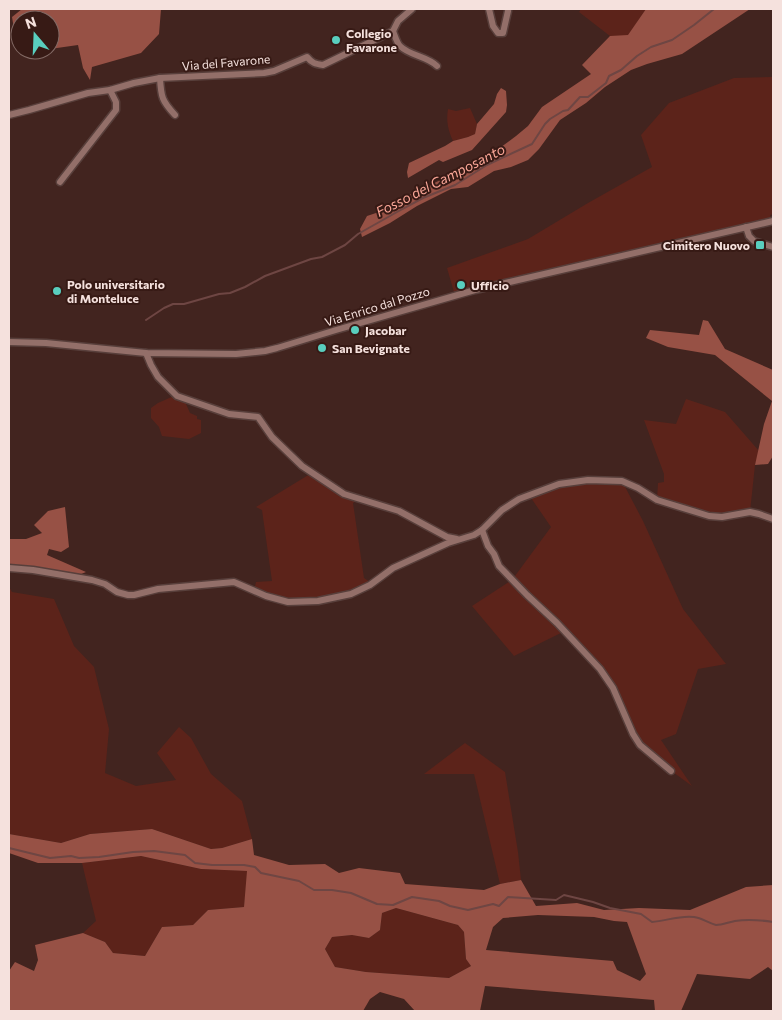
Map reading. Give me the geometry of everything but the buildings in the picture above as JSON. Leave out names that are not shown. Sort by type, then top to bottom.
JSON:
[{"type":"street","name":"Via del Favarone","points":[[9,115],[88,92],[110,90],[160,78],[264,73],[307,57],[317,65],[323,65],[393,32],[398,21],[412,9]]},
{"type":"street","points":[[489,9],[493,26],[498,33],[503,33],[508,11]]},
{"type":"street","points":[[393,32],[401,47],[433,62],[437,66]]},
{"type":"street","points":[[160,78],[160,95],[175,115]]},
{"type":"street","points":[[60,182],[116,110],[116,102],[110,90]]},
{"type":"street","name":"Via Enrico dal Pozzo","points":[[9,342],[46,343],[146,353],[236,354],[277,348],[474,290],[773,221]]},
{"type":"street","points":[[746,227],[749,236],[754,240],[773,247]]},
{"type":"street","points":[[146,353],[158,376],[177,396],[229,414],[258,417],[272,437],[302,466],[344,494],[399,511],[447,537],[460,539]]},
{"type":"street","points":[[9,568],[92,580],[128,595],[158,589],[234,582],[266,596],[288,602],[318,601],[351,594],[370,586],[393,568],[448,543],[474,535],[482,530],[502,510],[519,499],[559,484],[588,480],[622,481],[657,500],[709,516],[722,517],[750,512],[773,519]]},
{"type":"street","points":[[482,530],[499,566],[557,623],[600,669],[613,688],[633,734],[640,745],[671,771]]},
{"type":"shaded area","points":[[161,9],[159,34],[141,53],[92,67],[90,80],[83,68],[78,45],[60,48],[60,10],[21,10]]},
{"type":"shaded area","points":[[581,9],[646,9],[628,36],[610,36],[579,12]]},
{"type":"shaded area","points":[[646,9],[750,9],[682,54],[631,70],[605,87],[586,103],[560,120],[539,149],[528,160],[494,171],[468,187],[451,189],[362,237],[360,229],[367,216],[379,212],[449,176],[497,150],[516,136],[528,126],[542,107],[591,74],[582,65],[610,36],[628,35]]},
{"type":"shaded area","points":[[773,77],[773,214],[770,215],[771,218],[454,292],[447,268],[528,239],[652,167],[641,135],[669,103],[734,78]]},
{"type":"shaded area","points":[[501,88],[506,91],[506,112],[472,150],[443,162],[439,160],[408,178],[409,163],[453,141],[475,134],[477,124],[494,104]]},
{"type":"shaded area","points":[[470,108],[477,124],[475,134],[453,141],[448,125],[448,109],[456,111]]},
{"type":"shaded area","points":[[703,320],[708,321],[725,349],[773,370],[773,456],[768,464],[755,465],[764,424],[772,401],[715,355],[668,347],[646,338],[650,330],[699,335]]},
{"type":"shaded area","points":[[176,395],[187,401],[186,404],[190,413],[201,420],[201,433],[189,439],[162,436],[159,427],[151,418],[151,408]]},
{"type":"shaded area","points":[[686,399],[725,412],[759,451],[755,465],[750,512],[722,517],[657,500],[658,483],[664,482],[664,474],[644,420],[676,424]]},
{"type":"shaded area","points":[[310,474],[360,499],[353,503],[364,578],[373,584],[351,594],[288,602],[254,591],[256,582],[272,581],[262,510],[256,507]]},
{"type":"shaded area","points":[[622,481],[643,521],[683,609],[726,664],[698,669],[676,734],[661,740],[692,786],[640,745],[613,688],[565,631],[514,656],[472,606],[512,580],[551,527],[529,495],[559,484]]},
{"type":"shaded area","points":[[65,507],[69,547],[61,552],[49,549],[47,555],[86,572],[74,577],[9,569],[9,539],[26,539],[42,533],[34,525],[48,511]]},
{"type":"shaded area","points":[[9,587],[12,592],[54,599],[74,646],[94,667],[109,729],[105,773],[136,786],[176,780],[157,753],[179,727],[191,738],[211,774],[242,801],[252,839],[222,848],[211,849],[152,829],[90,834],[61,843],[9,834]]},
{"type":"shaded area","points":[[465,743],[505,772],[521,880],[500,884],[474,774],[424,774]]},
{"type":"shaded area","points":[[152,829],[211,849],[222,848],[252,839],[254,855],[289,865],[325,864],[339,873],[359,868],[400,873],[405,884],[484,890],[500,884],[521,880],[536,906],[577,903],[604,910],[639,908],[690,910],[746,887],[773,885],[773,971],[768,967],[750,979],[697,974],[681,1011],[655,1011],[654,1000],[485,986],[480,1011],[415,1011],[404,999],[380,992],[370,999],[363,1011],[9,1011],[9,971],[15,962],[34,971],[38,960],[35,945],[83,933],[105,942],[113,953],[145,956],[162,927],[193,925],[208,910],[244,907],[247,871],[201,869],[141,856],[82,863],[38,863],[9,853],[9,834],[61,843],[90,834]],"holes":[[[396,908],[458,925],[464,932],[466,959],[471,966],[449,978],[366,972],[335,967],[325,949],[332,937],[352,935],[369,938],[380,930],[382,913]],[[538,915],[594,917],[627,922],[646,974],[640,981],[617,970],[613,961],[486,950],[493,927],[503,918]]]},
{"type":"shaded area","points":[[141,856],[201,869],[248,871],[244,907],[208,910],[193,925],[162,927],[145,956],[113,953],[105,942],[83,933],[96,921],[82,863]]},
{"type":"shaded area","points":[[396,908],[458,925],[464,932],[466,959],[471,966],[449,978],[366,972],[335,967],[325,949],[332,937],[353,935],[369,938],[380,930],[382,913]]},
{"type":"waterway","name":"Fosso del Camposanto","points":[[146,320],[173,304],[184,304],[219,294],[230,293],[265,276],[311,259],[322,257],[345,245],[358,234],[423,198],[455,185],[487,165],[532,144],[550,119],[568,110],[580,97],[588,97],[606,83],[609,76],[621,70],[637,56],[651,47],[672,40],[714,9]]},
{"type":"waterway","points":[[9,848],[50,858],[71,856],[79,858],[99,857],[154,851],[185,855],[195,863],[255,867],[261,873],[299,881],[314,890],[351,893],[377,904],[393,905],[412,897],[439,901],[450,906],[468,910],[493,904],[499,906],[508,897],[556,900],[564,895],[610,908],[641,914],[652,922],[678,917],[700,918],[716,925],[745,920],[773,922]]},
{"type":"place","name":"Collegio Favarone","points":[[336,40]]},
{"type":"place","name":"Cimitero Nuovo","points":[[760,245]]},
{"type":"place","name":"Ufficio","points":[[461,285]]},
{"type":"place","name":"Polo universitario di Monteluce","points":[[57,291]]},
{"type":"place","name":"Jacobar","points":[[355,330]]},
{"type":"place","name":"San Bevignate","points":[[322,348]]}]
